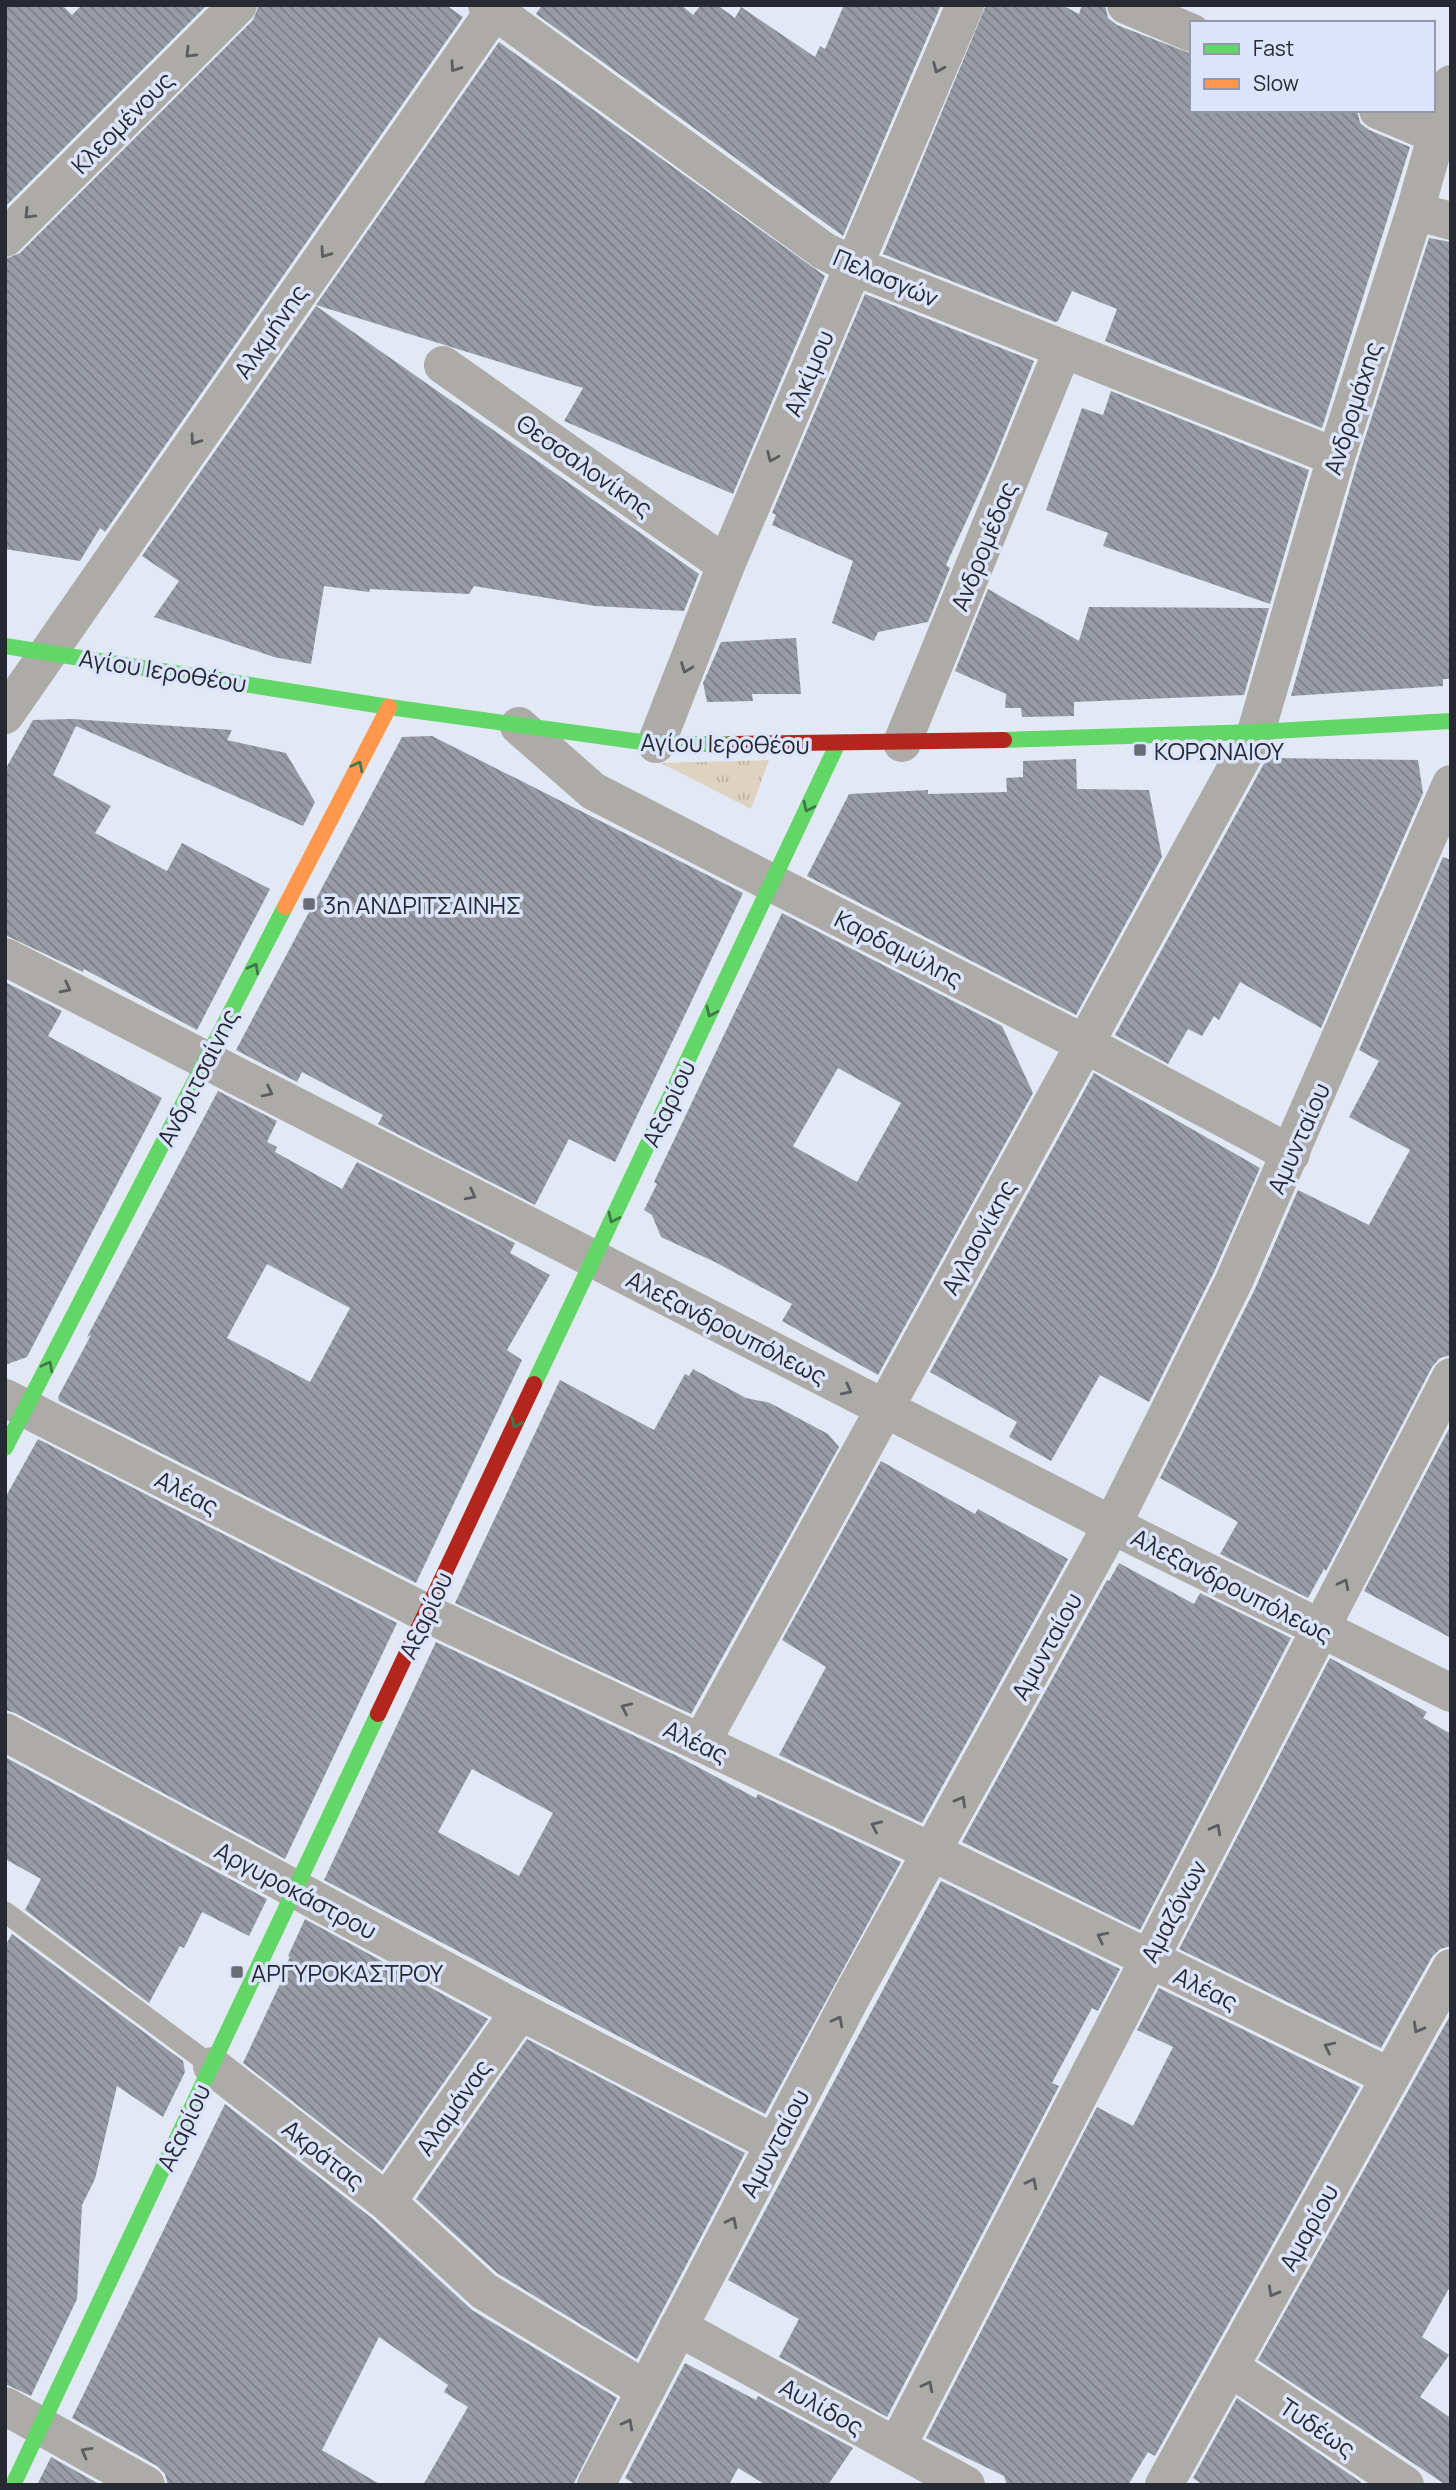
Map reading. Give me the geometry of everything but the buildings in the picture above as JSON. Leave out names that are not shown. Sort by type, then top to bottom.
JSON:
[{"type":"street","name":"Κλεομένους","points":[[5,238],[238,5]]},
{"type":"street","name":"Αλκίμου","points":[[656,744],[726,565],[965,5]]},
{"type":"street","points":[[1126,5],[1190,32]]},
{"type":"street","name":"Πελασγών","points":[[490,8],[824,251],[854,266],[1336,457]]},
{"type":"street","name":"Αλκμήνης","points":[[5,715],[490,8]]},
{"type":"street","name":"Ανδρομάχης","points":[[1256,732],[1336,457],[1415,211],[1451,84]]},
{"type":"street","points":[[1383,112],[1437,135]]},
{"type":"street","points":[[1415,211],[1451,221]]},
{"type":"street","name":"Ανδρομέδας","points":[[902,743],[1063,349]]},
{"type":"street","name":"Θεσσαλονίκης","points":[[443,365],[726,565]]},
{"type":"street","name":"Αγίου Ιεροθέου","points":[[5,646],[389,707],[656,744],[837,745],[1256,732],[1451,721]]},
{"type":"street","name":"Ανδριτσαίνης","points":[[5,1448],[15,1404],[206,1060],[389,707]]},
{"type":"street","name":"Καρδαμύλης","points":[[519,726],[593,791],[1085,1044],[1291,1154]]},
{"type":"street","name":"Αγλαονίκης","points":[[701,1743],[1256,732]]},
{"type":"street","name":"Αξαρίου","points":[[13,2485],[837,745]]},
{"type":"street","name":"Αμυνταίου","points":[[602,2482],[646,2390],[773,2143],[1112,1525],[1234,1282],[1451,784]]},
{"type":"street","name":"Αλεξανδρουπόλεως","points":[[5,957],[1112,1525],[1451,1693]]},
{"type":"street","name":"Αμαζόνων","points":[[897,2446],[1451,1377]]},
{"type":"street","name":"Αλέας","points":[[15,1404],[426,1613],[932,1852],[1147,1960],[1390,2077]]},
{"type":"street","name":"Αργυροκάστρου","points":[[5,1732],[520,2011],[773,2143]]},
{"type":"street","name":"Αμαρίου","points":[[1164,2485],[1451,1968]]},
{"type":"street","name":"Αλαμάνας","points":[[387,2202],[520,2011]]},
{"type":"street","name":"Ακράτας","points":[[212,2066],[387,2202],[484,2291],[646,2390]]},
{"type":"street","name":"Αυλίδος","points":[[678,2327],[966,2485]]},
{"type":"street","name":"Τυδέως","points":[[1231,2368],[1405,2485]]},
{"type":"street","points":[[5,2406],[146,2485]]},
{"type":"lane","name":"Ακράτας","points":[[5,1912],[212,2066]]},
{"type":"green space","points":[[769,760],[751,809],[661,763]]},
{"type":"traffic: fast","points":[[5,646],[389,707],[656,744],[730,744]]},
{"type":"traffic: fast","points":[[1004,740],[1256,732],[1451,721]]},
{"type":"traffic: fast","points":[[534,1384],[837,745]]},
{"type":"traffic: fast","points":[[5,1448],[285,907]]},
{"type":"traffic: fast","points":[[13,2485],[378,1714]]},
{"type":"traffic: slow","points":[[285,907],[389,707]]},
{"type":"traffic: jam","points":[[730,744],[1004,740]]},
{"type":"traffic: jam","points":[[378,1714],[534,1384]]},
{"type":"place","name":"ΚΟΡΩΝΑΙΟΥ","points":[[1140,750]]},
{"type":"place","name":"3η ΑΝΔΡΙΤΣΑΙΝΗΣ","points":[[309,904]]},
{"type":"place","name":"ΑΡΓΥΡΟΚΑΣΤΡΟΥ","points":[[237,1972]]}]
